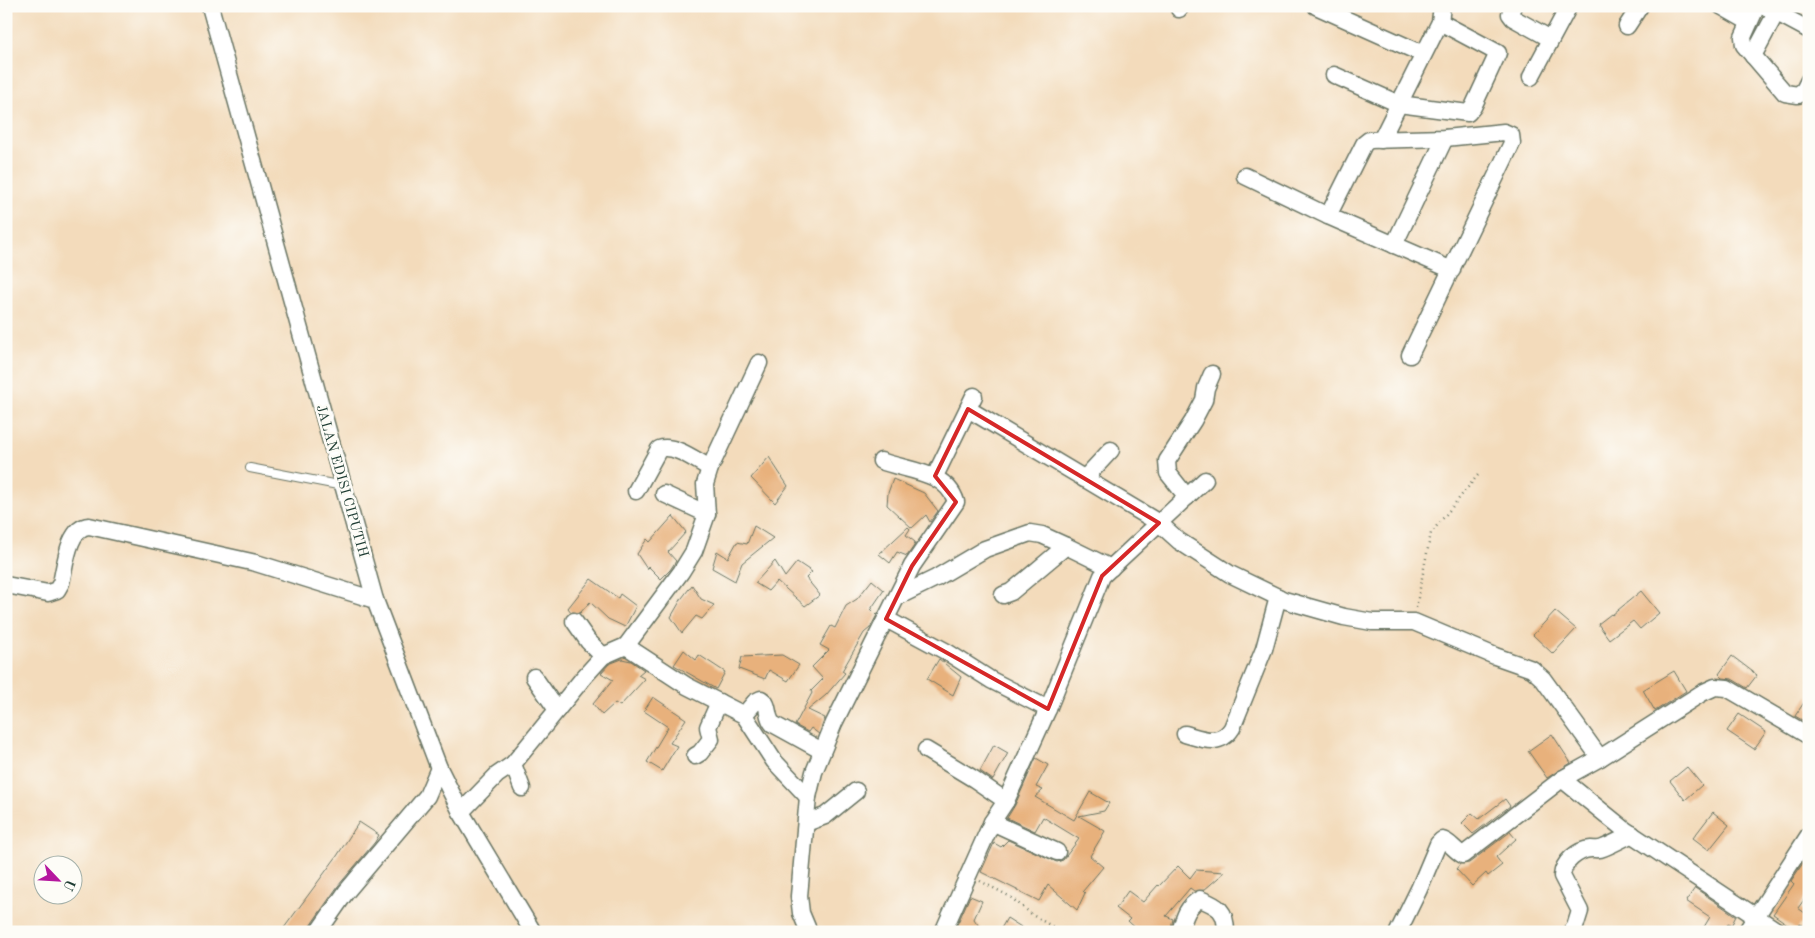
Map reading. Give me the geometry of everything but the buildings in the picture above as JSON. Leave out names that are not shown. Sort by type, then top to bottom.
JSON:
[{"type":"street","name":"JALAN EDISI CIPUTIH","points":[[210,6],[375,600],[439,768],[461,812],[533,932]]},
{"type":"street","points":[[1316,6],[1423,54]]},
{"type":"street","points":[[1513,6],[1510,14],[1513,18],[1552,39]]},
{"type":"street","points":[[1531,77],[1569,6]]},
{"type":"street","points":[[1627,26],[1640,6]]},
{"type":"street","points":[[1721,6],[1749,22]]},
{"type":"street","points":[[1757,6],[1743,37],[1744,45],[1785,93],[1798,95],[1804,90],[1809,80]]},
{"type":"street","points":[[1754,56],[1770,9],[1809,30]]},
{"type":"street","points":[[1334,75],[1399,104],[1468,113],[1473,107],[1498,53],[1441,14],[1423,54],[1399,104],[1381,140]]},
{"type":"street","points":[[1328,216],[1364,144],[1368,140],[1445,138],[1504,132],[1511,135],[1512,142],[1410,354]]},
{"type":"street","points":[[1394,245],[1445,138]]},
{"type":"street","points":[[1245,176],[1328,216],[1452,270]]},
{"type":"street","points":[[461,812],[496,775],[513,764],[604,656],[626,646],[689,558],[703,529],[707,514],[705,484],[710,468],[759,363]]},
{"type":"street","points":[[1187,496],[1168,473],[1167,461],[1204,400],[1206,388],[1212,374]]},
{"type":"street","points":[[935,476],[971,402],[1084,479],[1158,523],[1179,541],[1215,565],[1278,597],[1344,617],[1372,622],[1414,622],[1495,656],[1532,669],[1543,679],[1600,758]]},
{"type":"street","points":[[636,491],[659,449],[665,447],[673,448],[710,468]]},
{"type":"street","points":[[1084,479],[1112,450]]},
{"type":"street","points":[[809,932],[801,913],[799,896],[808,797],[814,772],[834,723],[912,566],[956,502],[954,495],[935,476],[881,461]]},
{"type":"street","points":[[943,932],[992,822],[1006,801],[1048,708],[1102,576],[1205,480]]},
{"type":"street","points":[[664,494],[707,514]]},
{"type":"street","points":[[13,586],[48,593],[57,590],[61,584],[73,536],[79,529],[89,526],[256,563],[375,600]]},
{"type":"street","points":[[896,597],[936,578],[985,549],[1030,533],[1042,535],[1111,568]]},
{"type":"street","points":[[1003,594],[1011,592],[1066,546]]},
{"type":"street","points":[[1185,734],[1218,740],[1226,737],[1232,728],[1264,648],[1278,597]]},
{"type":"street","points":[[886,619],[946,652],[991,680],[1048,708]]},
{"type":"street","points":[[574,621],[588,641],[604,656]]},
{"type":"street","points":[[626,646],[687,686],[744,715],[774,761],[808,797]]},
{"type":"street","points":[[534,677],[557,710]]},
{"type":"street","points":[[1398,932],[1438,844],[1442,840],[1446,841],[1455,851],[1462,855],[1562,779],[1600,758],[1702,693],[1715,687],[1727,688],[1809,736]]},
{"type":"street","points":[[744,715],[755,702],[761,700],[766,703],[768,718],[773,724],[822,751]]},
{"type":"street","points":[[695,756],[700,753],[711,739],[708,727],[719,702]]},
{"type":"street","points":[[926,750],[1006,801]]},
{"type":"street","points":[[513,764],[522,788]]},
{"type":"street","points":[[318,932],[346,892],[426,796],[439,768]]},
{"type":"street","points":[[1562,779],[1632,834],[1779,932]]},
{"type":"street","points":[[806,823],[825,816],[856,791]]},
{"type":"street","points":[[992,822],[1057,852]]},
{"type":"street","points":[[1571,932],[1575,928],[1580,911],[1562,876],[1562,870],[1566,863],[1580,852],[1601,849],[1632,834]]},
{"type":"street","points":[[1746,932],[1809,836]]},
{"type":"street","points":[[1180,932],[1191,903],[1200,899],[1218,906],[1224,915],[1226,932]]},
{"type":"lane","points":[[250,468],[344,486]]},
{"type":"path","points":[[1414,622],[1431,533],[1478,475]]},
{"type":"path","points":[[967,876],[1009,896],[1034,916],[1062,932]]},
{"type":"highlighted area","points":[[968,409],[1159,523],[1102,576],[1048,709],[886,619],[912,566],[956,502],[935,476]]}]
